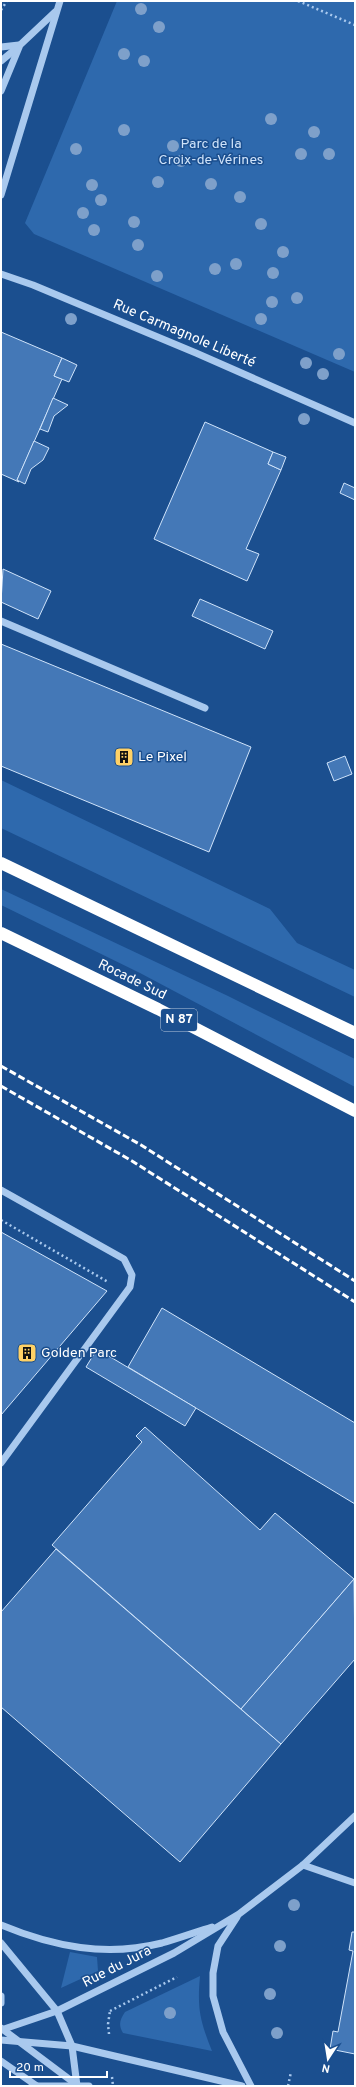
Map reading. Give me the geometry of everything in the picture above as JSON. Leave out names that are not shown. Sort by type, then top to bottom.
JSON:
[{"type":"highway","points":[[1,863],[355,1033]]},
{"type":"highway","name":"Rocade Sud","points":[[1,933],[158,1009],[355,1111]]},
{"type":"street","points":[[1,195],[55,11],[60,1]]},
{"type":"street","points":[[1,61],[55,11]]},
{"type":"street","points":[[1,47],[20,45]]},
{"type":"street","points":[[1,90],[20,45]]},
{"type":"street","name":"Rue Carmagnole Liberté","points":[[1,274],[33,285],[175,344],[355,423]]},
{"type":"street","points":[[1,621],[205,708]]},
{"type":"street","points":[[1,1190],[124,1259],[132,1275],[130,1287],[126,1293],[1,1463]]},
{"type":"street","name":"Rue du Jura","points":[[2,2029],[58,2011],[174,1952],[239,1914],[303,1865],[355,1816]]},
{"type":"street","points":[[303,1865],[355,1883]]},
{"type":"street","name":"Rue du Jura","points":[[1,1925],[76,1948],[119,1950],[162,1943],[214,1926],[239,1914]]},
{"type":"street","name":"Rue du Jura","points":[[239,1914],[218,1946],[213,1973],[213,1996],[223,2032],[251,2086]]},
{"type":"street","points":[[1,1944],[58,2011],[72,2046],[77,2085]]},
{"type":"street","points":[[1,1996],[1,2004]]},
{"type":"street","points":[[2,2029],[77,2085]]},
{"type":"street","points":[[1,2040],[17,2040],[72,2046],[242,2086]]},
{"type":"street","points":[[1,2061],[37,2086]]},
{"type":"street","points":[[32,2086],[89,2086]]},
{"type":"path","points":[[1,10],[7,1]]},
{"type":"path","points":[[298,1],[355,24]]},
{"type":"path","points":[[1,1220],[126,1293]]},
{"type":"path","points":[[110,2011],[178,1977]]},
{"type":"path","points":[[105,1988],[110,2011],[108,2024],[113,2086]]},
{"type":"path","points":[[288,2086],[291,2072]]},
{"type":"green space","name":"Parc de la Croix-de-Vérines","points":[[117,1],[355,1],[355,372],[34,234],[25,223]]},
{"type":"green space","points":[[1,780],[270,909],[297,943],[355,970],[355,997],[1,828]]},
{"type":"green space","points":[[1,889],[228,996],[355,1059],[355,1087],[140,973],[1,905]]},
{"type":"green space","points":[[70,1952],[97,1957],[98,1971],[61,1988]]},
{"type":"green space","points":[[200,1976],[200,2015],[212,2051],[123,2033],[120,2027],[120,2022],[125,2012]]},
{"type":"building","points":[[1,332],[62,358],[54,376],[62,379],[17,480],[19,482],[1,474]]},
{"type":"building","points":[[62,358],[77,365],[69,382],[54,376]]},
{"type":"building","points":[[53,398],[68,405],[54,416],[48,432],[40,429]]},
{"type":"building","points":[[205,422],[273,452],[268,464],[281,470],[246,549],[259,554],[247,581],[154,539]]},
{"type":"building","points":[[34,441],[49,448],[43,460],[31,469],[25,484],[17,480]]},
{"type":"building","points":[[273,452],[286,457],[281,470],[268,464]]},
{"type":"building","points":[[344,483],[355,488],[355,500],[340,493]]},
{"type":"building","points":[[3,569],[51,591],[38,619],[1,602]]},
{"type":"building","points":[[200,599],[273,631],[265,649],[192,616]]},
{"type":"building","name":"Le Pixel","points":[[1,644],[251,747],[209,852],[1,766]]},
{"type":"building","points":[[345,756],[352,774],[334,781],[327,763]]},
{"type":"building","name":"Golden Parc","points":[[1,1232],[107,1291],[1,1415]]},
{"type":"building","points":[[162,1308],[355,1423],[355,1504],[128,1367]]},
{"type":"building","points":[[97,1349],[196,1408],[185,1426],[86,1367]]},
{"type":"building","points":[[145,1427],[260,1530],[275,1513],[354,1579],[241,1709],[52,1545],[142,1442],[136,1436]]},
{"type":"building","points":[[56,1549],[281,1744],[180,1862],[1,1707],[1,1612]]},
{"type":"building","points":[[354,1579],[355,1659],[281,1744],[241,1709]]},
{"type":"building","points":[[352,1932],[355,1932],[355,2054],[330,2049],[333,2031],[338,2032],[353,1951],[349,1950]]},
{"type":"railway","points":[[1,1066],[141,1145],[355,1281]]},
{"type":"railway","points":[[1,1086],[132,1161],[355,1302]]},
{"type":"place","name":"Le Pixel","points":[[124,757]]},
{"type":"place","name":"Golden Parc","points":[[27,1353]]}]
